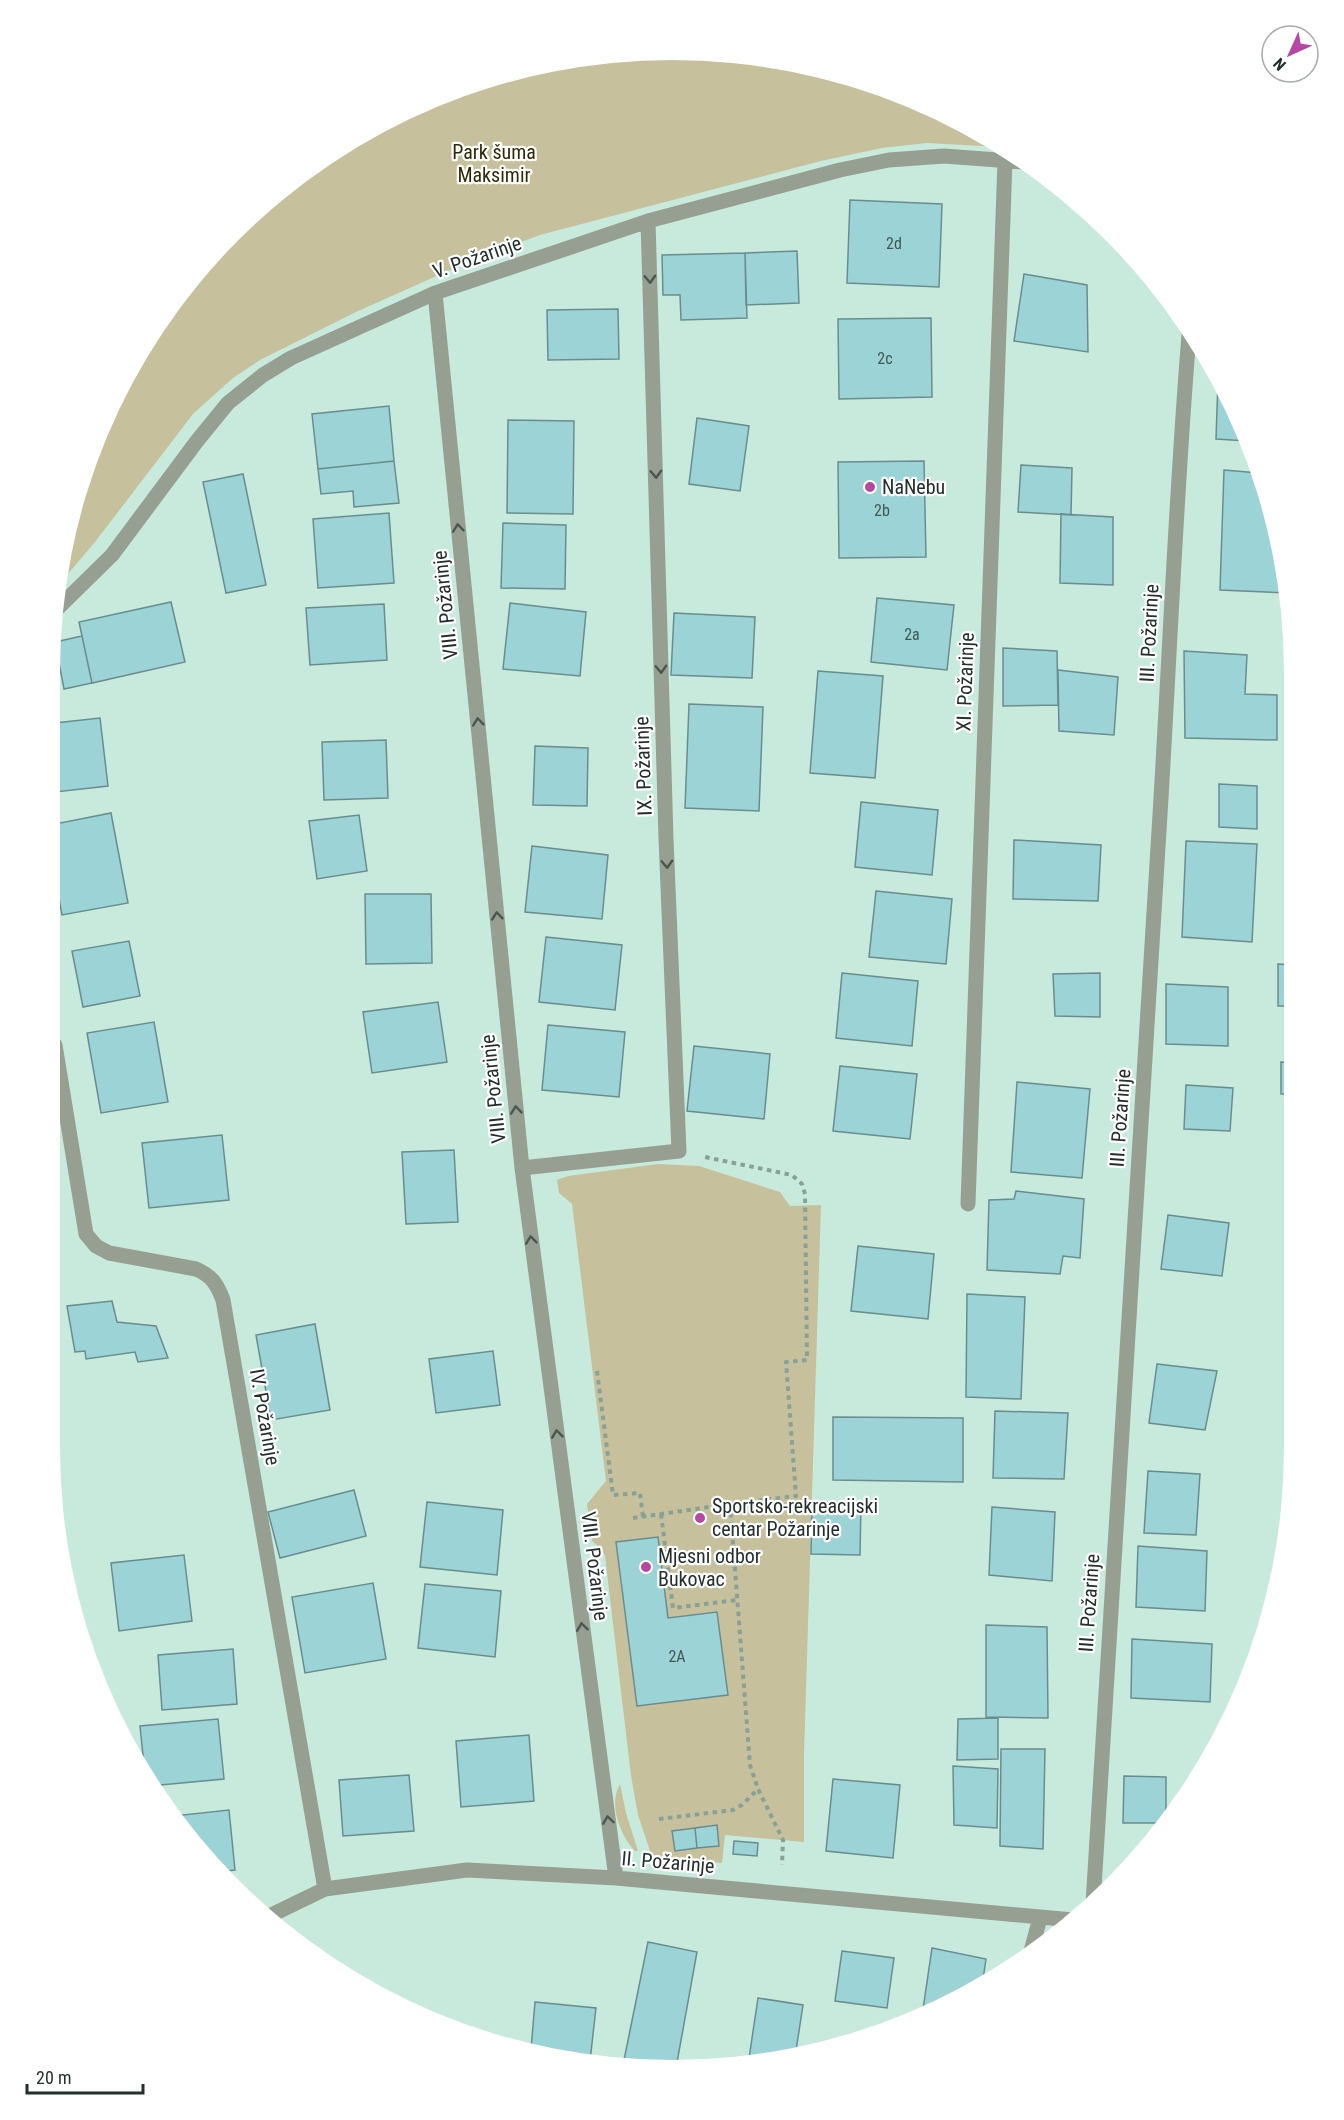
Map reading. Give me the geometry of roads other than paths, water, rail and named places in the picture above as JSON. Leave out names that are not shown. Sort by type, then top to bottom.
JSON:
[{"type":"street","name":"V. Požarinje","points":[[64,602],[112,555],[196,441],[228,403],[262,375],[291,358],[435,293],[648,221],[840,170],[889,160],[944,156],[1009,161]]},
{"type":"street","name":"XI. Požarinje","points":[[968,1204],[1005,161]]},
{"type":"street","name":"IX. Požarinje","points":[[522,1168],[679,1151],[666,839],[648,221]]},
{"type":"street","name":"VIII. Požarinje","points":[[435,293],[522,1168],[615,1878]]},
{"type":"street","name":"III. Požarinje","points":[[1094,1892],[1105,1675],[1160,824],[1182,417],[1188,344]]},
{"type":"street","name":"IV. Požarinje","points":[[60,1075],[87,1234],[96,1245],[109,1253],[196,1269],[208,1274],[218,1285],[223,1300],[325,1889]]},
{"type":"street","name":"II. Požarinje","points":[[274,1913],[325,1889],[467,1870],[615,1878],[1062,1919]]},
{"type":"street","points":[[1034,1942],[1040,1918]]},
{"type":"place","name":"NaNebu","points":[[870,487]]},
{"type":"place","name":"Sportsko-rekreacijski centar Požarinje","points":[[700,1518]]},
{"type":"place","name":"Mjesni odbor Bukovac","points":[[646,1567]]},
{"type":"park label","name":"Park šuma Maksimir","points":[[494,164]]}]
